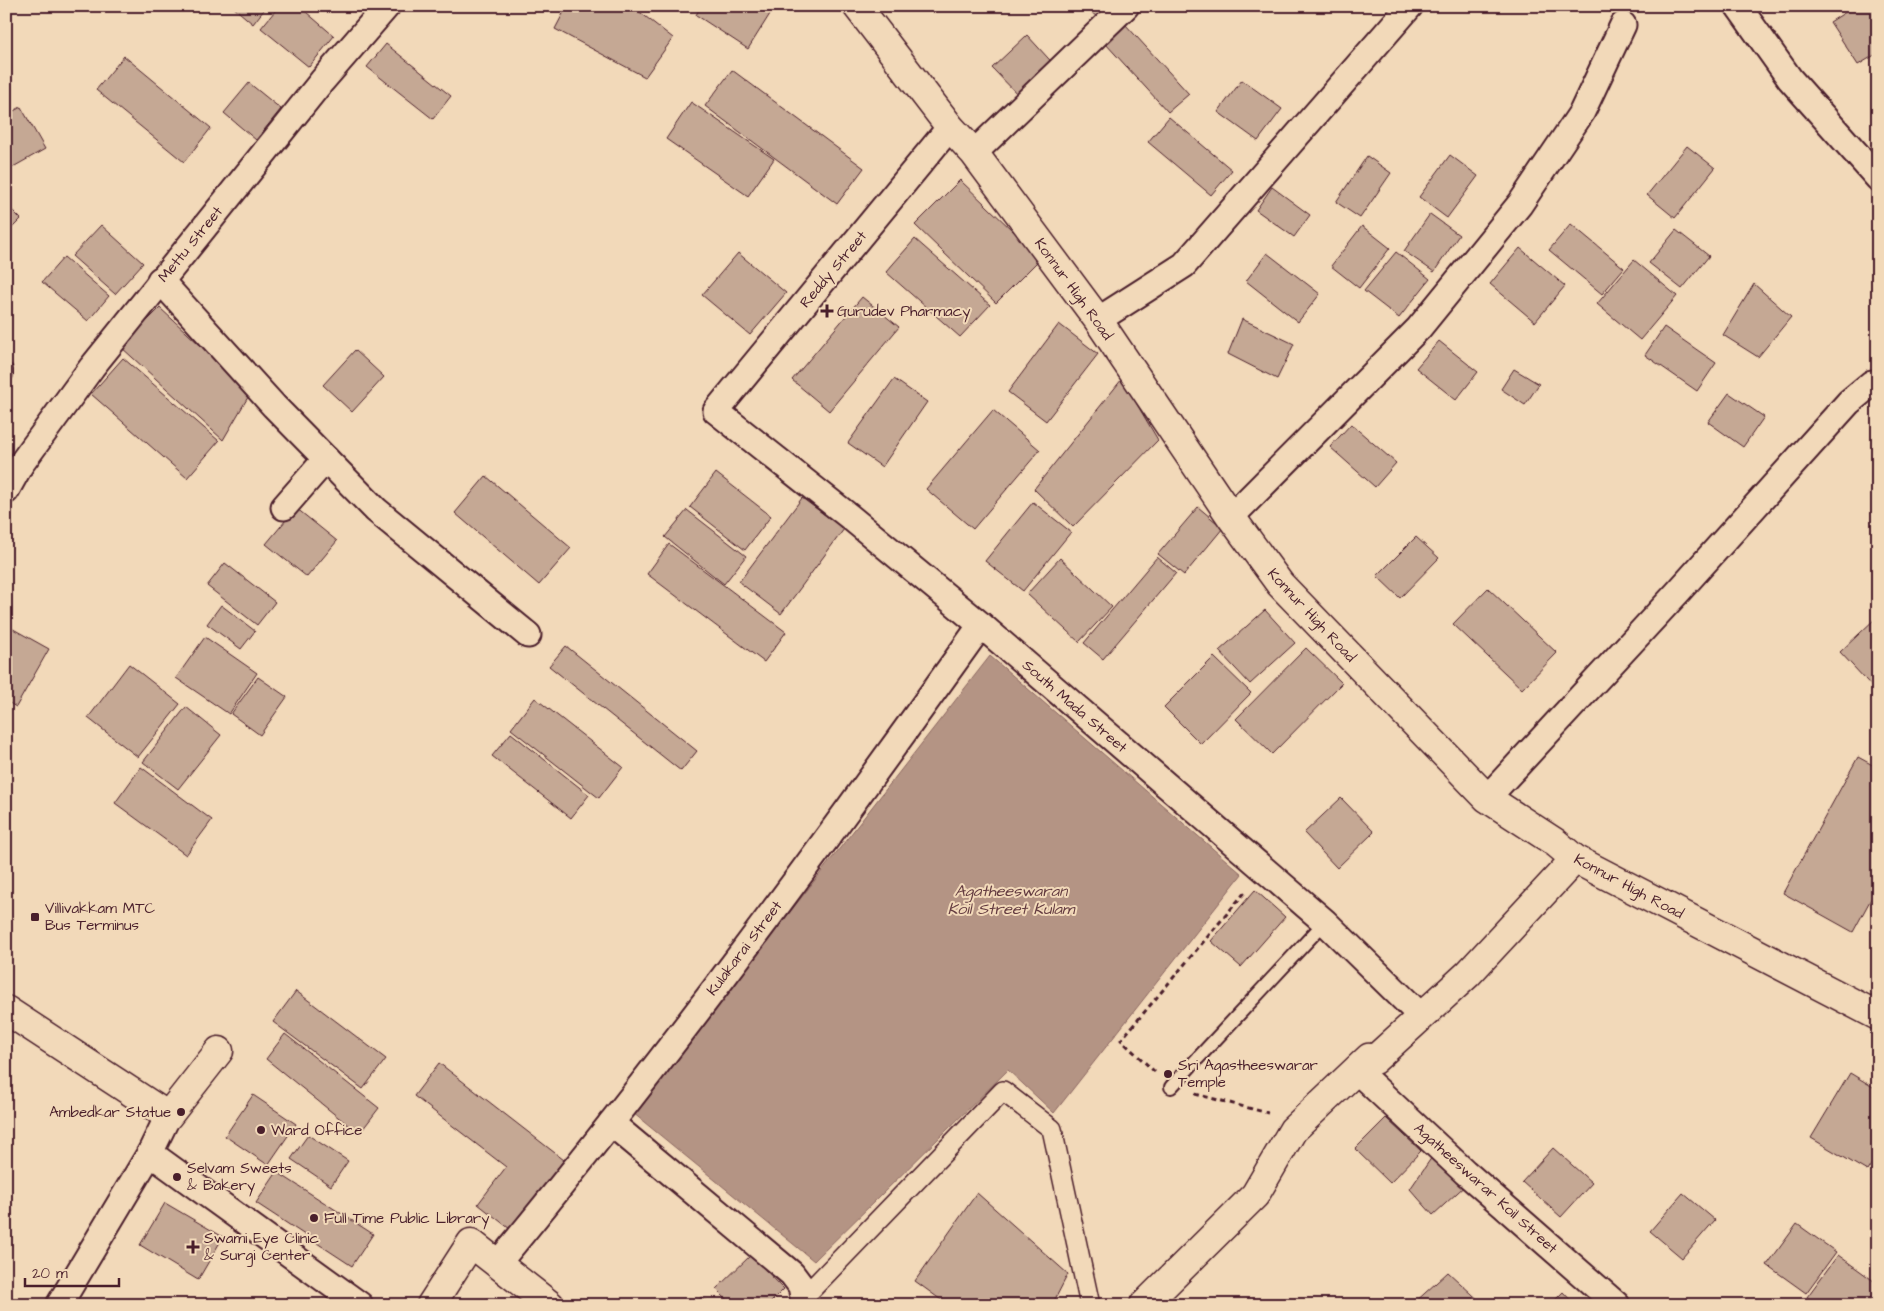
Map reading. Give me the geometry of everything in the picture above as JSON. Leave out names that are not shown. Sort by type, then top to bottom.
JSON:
[{"type":"main road","name":"Konnur High Road","points":[[857,6],[950,127],[974,153],[1098,320],[1231,517],[1280,584],[1487,798],[1556,843],[1575,859],[1878,1016]]},
{"type":"main road","points":[[1144,1305],[1255,1195],[1293,1130],[1356,1070],[1370,1058],[1374,1060],[1468,974],[1575,859]]},
{"type":"main road","points":[[6,1010],[168,1116],[220,1052]]},
{"type":"main road","points":[[432,1305],[471,1243],[550,1305]]},
{"type":"street","name":"Mettu Street","points":[[9,478],[160,280],[322,81],[386,6]]},
{"type":"street","points":[[974,153],[1126,6]]},
{"type":"street","points":[[1098,320],[1184,265],[1410,6]]},
{"type":"street","points":[[1738,6],[1790,79],[1878,178]]},
{"type":"street","points":[[1231,517],[1419,328],[1520,204],[1582,112],[1623,25]]},
{"type":"street","name":"Reddy Street","points":[[716,411],[950,127]]},
{"type":"street","points":[[160,280],[326,460],[376,510],[528,635]]},
{"type":"street","points":[[1487,798],[1677,593],[1849,402],[1876,382]]},
{"type":"street","name":"South Mada Street","points":[[716,411],[850,517],[981,625],[1325,922],[1421,1016]]},
{"type":"street","points":[[284,507],[326,460]]},
{"type":"street","name":"Kulakarai Street","points":[[498,1263],[611,1123],[861,794],[981,625]]},
{"type":"street","name":"Agatheeswarar Koil Street","points":[[1356,1070],[1465,1172],[1617,1305]]},
{"type":"street","points":[[802,1301],[1003,1091],[1052,1129],[1090,1305]]},
{"type":"street","points":[[59,1305],[150,1153],[168,1116]]},
{"type":"street","points":[[611,1123],[792,1274],[801,1286],[802,1301]]},
{"type":"street","points":[[150,1153],[360,1305]]},
{"type":"lane","points":[[6,370],[6,375]]},
{"type":"lane","points":[[1171,1087],[1325,922]]},
{"type":"path","points":[[1264,870],[1121,1040],[1171,1087],[1279,1116],[1293,1130]]},
{"type":"water","name":"Agatheeswaran Koil Street Kulam","points":[[990,656],[1242,874],[1054,1113],[1008,1070],[814,1261],[633,1113]]},
{"type":"building","points":[[232,6],[267,6],[253,24]]},
{"type":"building","points":[[279,6],[299,6],[334,36],[309,67],[261,28]]},
{"type":"building","points":[[567,6],[632,6],[673,38],[645,77],[555,29]]},
{"type":"building","points":[[701,6],[775,6],[748,49],[696,15]]},
{"type":"building","points":[[1085,6],[1118,6],[1102,22]]},
{"type":"building","points":[[1855,6],[1878,6],[1878,53],[1858,65],[1830,22]]},
{"type":"building","points":[[1125,24],[1189,94],[1168,112],[1105,43]]},
{"type":"building","points":[[1027,35],[1058,69],[1024,101],[992,68]]},
{"type":"building","points":[[386,44],[451,96],[433,119],[367,67]]},
{"type":"building","points":[[124,56],[211,128],[184,162],[96,90]]},
{"type":"building","points":[[732,70],[864,168],[837,204],[705,106]]},
{"type":"building","points":[[1242,80],[1282,109],[1258,141],[1218,112]]},
{"type":"building","points":[[249,83],[281,109],[256,140],[224,113]]},
{"type":"building","points":[[691,102],[774,159],[748,196],[666,139]]},
{"type":"building","points":[[21,107],[45,149],[6,171],[6,115]]},
{"type":"building","points":[[1169,117],[1232,170],[1211,195],[1148,142]]},
{"type":"building","points":[[1687,146],[1715,168],[1675,218],[1647,195]]},
{"type":"building","points":[[1450,155],[1478,176],[1447,218],[1419,197]]},
{"type":"building","points":[[1367,156],[1391,173],[1360,218],[1336,202]]},
{"type":"building","points":[[960,180],[1041,258],[996,303],[915,225]]},
{"type":"building","points":[[1272,187],[1310,215],[1294,237],[1256,210]]},
{"type":"building","points":[[6,204],[21,219],[6,234]]},
{"type":"building","points":[[1430,214],[1459,235],[1434,272],[1404,251]]},
{"type":"building","points":[[1571,224],[1624,268],[1602,294],[1549,250]]},
{"type":"building","points":[[101,225],[143,263],[115,294],[72,256]]},
{"type":"building","points":[[1362,226],[1390,248],[1359,288],[1331,266]]},
{"type":"building","points":[[1676,230],[1709,256],[1682,289],[1649,263]]},
{"type":"building","points":[[915,239],[990,305],[960,337],[886,272]]},
{"type":"building","points":[[1520,248],[1565,286],[1535,322],[1490,284]]},
{"type":"building","points":[[1396,252],[1430,279],[1399,318],[1364,291]]},
{"type":"building","points":[[738,253],[786,293],[750,335],[702,295]]},
{"type":"building","points":[[1267,253],[1320,294],[1298,322],[1246,281]]},
{"type":"building","points":[[64,257],[109,296],[88,321],[42,282]]},
{"type":"building","points":[[1634,260],[1677,296],[1640,340],[1597,304]]},
{"type":"building","points":[[1754,284],[1791,317],[1758,357],[1723,335]]},
{"type":"building","points":[[862,297],[899,327],[829,411],[792,380]]},
{"type":"building","points":[[160,308],[251,392],[223,440],[121,347]]},
{"type":"building","points":[[1242,319],[1294,344],[1277,379],[1228,354]]},
{"type":"building","points":[[1059,324],[1098,354],[1046,421],[1008,392]]},
{"type":"building","points":[[1664,327],[1716,363],[1697,391],[1645,355]]},
{"type":"building","points":[[1439,341],[1478,372],[1456,400],[1416,368]]},
{"type":"building","points":[[355,350],[384,377],[352,412],[323,385]]},
{"type":"building","points":[[123,358],[219,441],[187,478],[91,394]]},
{"type":"building","points":[[1514,369],[1539,384],[1525,405],[1501,389]]},
{"type":"building","points":[[894,379],[927,402],[882,467],[848,443]]},
{"type":"building","points":[[1122,379],[1158,440],[1073,527],[1034,489]]},
{"type":"building","points":[[1729,393],[1764,417],[1743,447],[1708,422]]},
{"type":"building","points":[[993,410],[1040,450],[973,529],[926,489]]},
{"type":"building","points":[[1351,424],[1396,463],[1375,487],[1330,447]]},
{"type":"building","points":[[716,473],[771,516],[745,550],[690,507]]},
{"type":"building","points":[[486,476],[571,548],[539,585],[455,513]]},
{"type":"building","points":[[802,498],[844,529],[781,614],[739,582]]},
{"type":"building","points":[[1033,502],[1071,532],[1023,591],[985,561]]},
{"type":"building","points":[[1198,507],[1223,528],[1184,575],[1158,554]]},
{"type":"building","points":[[296,508],[337,541],[307,577],[266,544]]},
{"type":"building","points":[[687,510],[746,556],[724,584],[665,537]]},
{"type":"building","points":[[1416,537],[1439,558],[1400,598],[1377,576]]},
{"type":"building","points":[[669,544],[786,632],[764,662],[647,574]]},
{"type":"building","points":[[1157,557],[1176,573],[1103,659],[1084,643]]},
{"type":"building","points":[[1060,558],[1112,607],[1079,642],[1027,594]]},
{"type":"building","points":[[225,563],[275,602],[257,625],[207,586]]},
{"type":"building","points":[[1488,588],[1557,653],[1522,689],[1453,624]]},
{"type":"building","points":[[221,605],[255,631],[241,649],[207,624]]},
{"type":"building","points":[[1265,610],[1295,643],[1250,684],[1219,651]]},
{"type":"building","points":[[1878,616],[1878,693],[1840,652]]},
{"type":"building","points":[[6,625],[49,649],[16,707],[6,701]]},
{"type":"building","points":[[205,637],[257,673],[229,714],[176,678]]},
{"type":"building","points":[[566,646],[697,751],[681,771],[549,666]]},
{"type":"building","points":[[1306,648],[1342,683],[1272,754],[1236,719]]},
{"type":"building","points":[[1214,657],[1251,693],[1201,744],[1164,707]]},
{"type":"building","points":[[129,664],[180,704],[138,757],[88,718]]},
{"type":"building","points":[[258,677],[287,697],[260,735],[231,714]]},
{"type":"building","points":[[535,698],[623,767],[599,798],[511,729]]},
{"type":"building","points":[[186,707],[221,735],[178,789],[143,762]]},
{"type":"building","points":[[511,733],[589,795],[571,818],[492,756]]},
{"type":"building","points":[[1858,757],[1878,768],[1878,886],[1853,932],[1783,893]]},
{"type":"building","points":[[141,767],[212,820],[186,855],[115,803]]},
{"type":"building","points":[[1341,798],[1374,832],[1337,868],[1304,833]]},
{"type":"building","points":[[1255,890],[1285,917],[1241,967],[1211,941]]},
{"type":"building","points":[[296,991],[386,1059],[363,1089],[273,1022]]},
{"type":"building","points":[[285,1034],[379,1108],[359,1134],[266,1059]]},
{"type":"building","points":[[439,1063],[564,1160],[510,1229],[478,1204],[506,1167],[414,1096]]},
{"type":"building","points":[[1850,1073],[1878,1090],[1878,1154],[1867,1171],[1811,1138]]},
{"type":"building","name":"Ward Office","points":[[253,1095],[296,1124],[268,1165],[225,1136]]},
{"type":"building","points":[[1386,1118],[1421,1151],[1390,1183],[1355,1149]]},
{"type":"building","points":[[308,1135],[348,1161],[331,1186],[291,1159]]},
{"type":"building","points":[[1553,1148],[1592,1183],[1561,1217],[1522,1182]]},
{"type":"building","points":[[1432,1157],[1469,1182],[1433,1215],[1410,1189]]},
{"type":"building","name":"Full Time Public Library","points":[[277,1172],[373,1234],[352,1266],[256,1203]]},
{"type":"building","points":[[977,1193],[1068,1274],[1052,1305],[948,1305],[915,1281]]},
{"type":"building","points":[[1683,1193],[1715,1220],[1682,1258],[1650,1231]]},
{"type":"building","points":[[165,1203],[223,1237],[198,1280],[140,1245]]},
{"type":"building","points":[[1797,1224],[1836,1252],[1806,1293],[1767,1265]]},
{"type":"building","points":[[751,1255],[784,1289],[768,1305],[732,1305],[716,1289]]},
{"type":"building","points":[[1838,1255],[1878,1284],[1878,1295],[1871,1305],[1818,1305],[1807,1297]]},
{"type":"building","points":[[1448,1272],[1484,1305],[1413,1304]]},
{"type":"building","points":[[1563,1292],[1575,1305],[1550,1305]]},
{"type":"building","points":[[701,1297],[711,1305],[695,1305]]},
{"type":"building","points":[[487,1298],[497,1305],[482,1305]]},
{"type":"place","name":"Gurudev Pharmacy","points":[[827,311]]},
{"type":"place","name":"Villivakkam MTC Bus Terminus","points":[[35,917]]},
{"type":"place","name":"Sri Agastheeswarar Temple","points":[[1168,1074]]},
{"type":"place","name":"Ambedkar Statue","points":[[181,1112]]},
{"type":"place","name":"Ward Office","points":[[261,1130]]},
{"type":"place","name":"Selvam Sweets & Bakery","points":[[177,1177]]},
{"type":"place","name":"Full Time Public Library","points":[[314,1218]]},
{"type":"place","name":"Swami Eye Clinic & Surgi Center","points":[[193,1247]]}]
